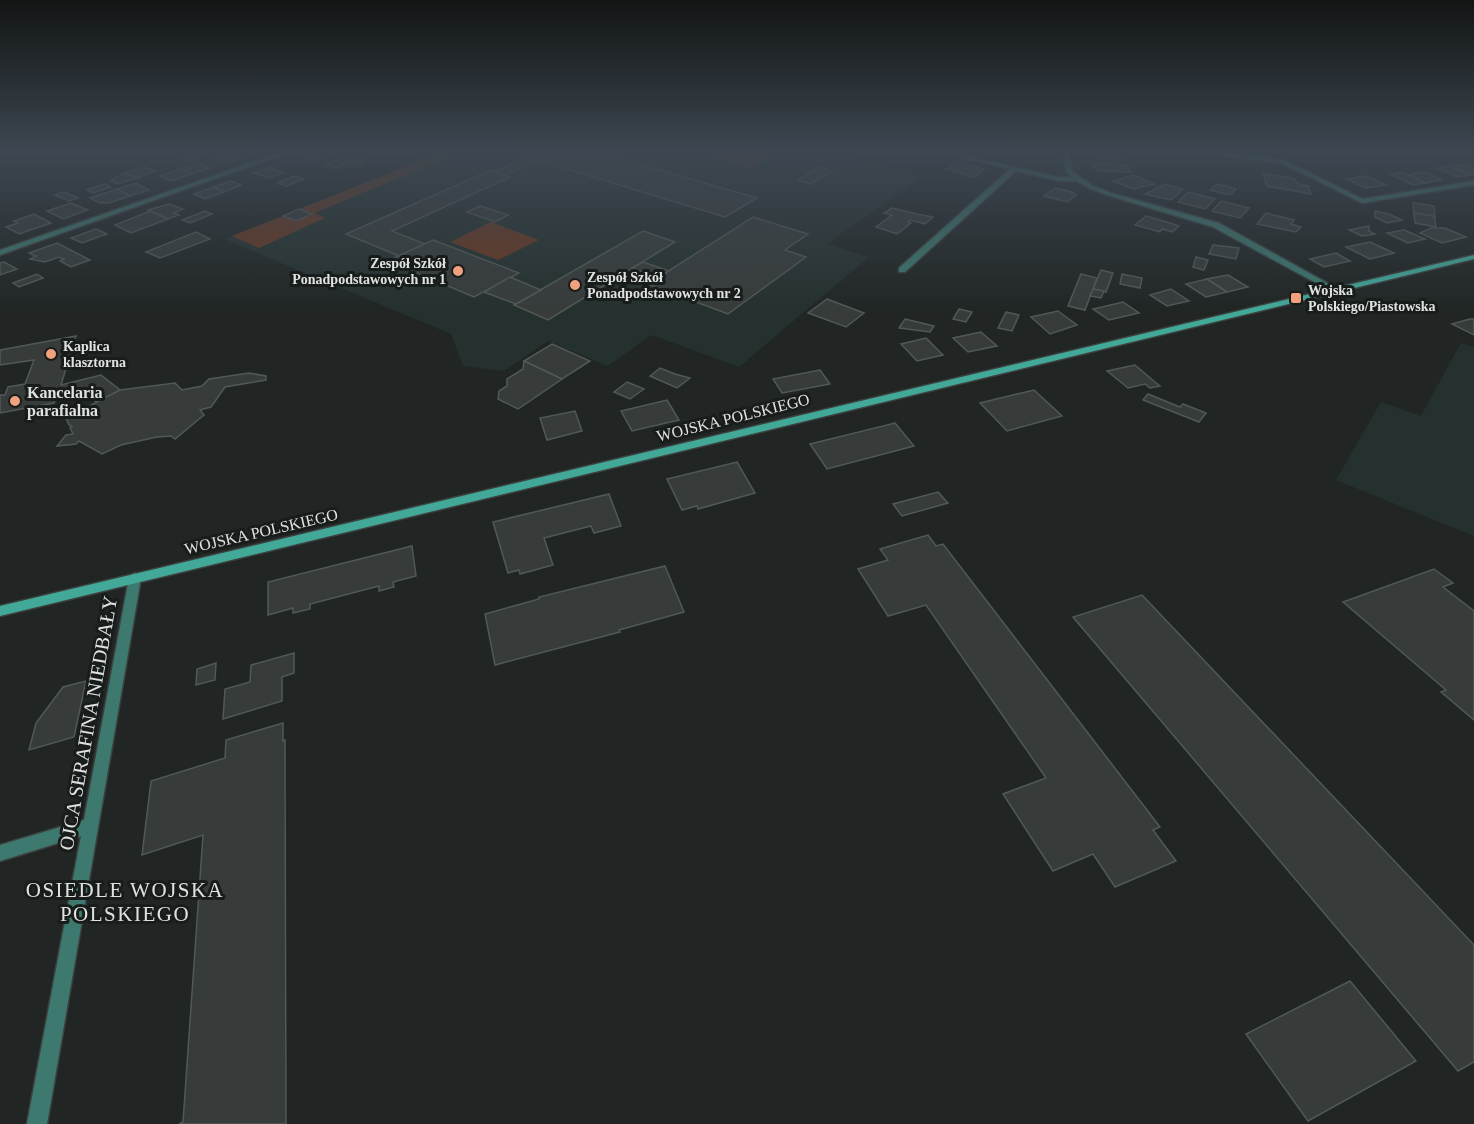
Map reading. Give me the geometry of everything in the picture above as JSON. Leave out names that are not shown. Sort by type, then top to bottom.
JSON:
[{"type":"main road","name":"WOJSKA POLSKIEGO","points":[[0,611],[1474,257]]},
{"type":"street","points":[[0,253],[138,204]]},
{"type":"street","points":[[902,270],[975,204]]},
{"type":"street","points":[[1145,204],[1216,225],[1334,289]]},
{"type":"street","name":"OJCA SERAFINA NIEDBAŁY","points":[[37,1124],[135,578]]},
{"type":"street","points":[[0,853],[91,825]]},
{"type":"shaded area","points":[[310,204],[335,204],[314,213],[325,218],[259,248],[232,236],[283,216],[296,221],[311,214],[299,209]]},
{"type":"shaded area","points":[[311,204],[882,204],[827,244],[869,257],[739,367],[652,335],[607,366],[548,341],[504,371],[463,366],[451,334],[224,239]]},
{"type":"shaded area","points":[[491,222],[539,240],[498,260],[450,242]]},
{"type":"shaded area","points":[[1461,343],[1474,347],[1474,536],[1336,480],[1381,402],[1421,416]]},
{"type":"building","points":[[67,204],[75,204],[88,210],[63,219],[47,211]]},
{"type":"building","points":[[167,204],[183,209],[174,213],[179,215],[168,219],[148,210]]},
{"type":"building","points":[[413,204],[450,204],[392,231],[425,244],[399,256],[346,234]]},
{"type":"building","points":[[683,204],[746,204],[725,217]]},
{"type":"building","points":[[1187,204],[1210,204],[1205,209]]},
{"type":"building","points":[[1218,204],[1235,204],[1249,208],[1240,218],[1212,211]]},
{"type":"building","points":[[1413,204],[1434,206],[1435,217],[1414,213]]},
{"type":"building","points":[[480,206],[508,215],[495,222],[467,212]]},
{"type":"building","points":[[892,208],[933,217],[925,224],[910,220],[908,222],[911,223],[897,234],[876,227],[892,215],[884,213]]},
{"type":"building","points":[[299,209],[312,214],[296,221],[283,216]]},
{"type":"building","points":[[150,211],[168,219],[131,233],[115,225]]},
{"type":"building","points":[[205,211],[212,214],[190,223],[182,220]]},
{"type":"building","points":[[1375,211],[1402,220],[1387,223],[1375,217]]},
{"type":"building","points":[[1266,213],[1294,220],[1291,224],[1301,227],[1296,232],[1257,224]]},
{"type":"building","points":[[1414,213],[1434,216],[1436,227],[1415,223]]},
{"type":"building","points":[[34,214],[51,223],[19,234],[6,227],[18,223],[14,221]]},
{"type":"building","points":[[1146,216],[1179,226],[1172,232],[1162,229],[1160,232],[1135,225]]},
{"type":"building","points":[[753,217],[808,234],[785,250],[806,257],[728,314],[648,284]]},
{"type":"building","points":[[1369,226],[1369,231],[1375,234],[1362,236],[1349,230]]},
{"type":"building","points":[[1431,228],[1445,228],[1466,237],[1442,243],[1420,233]]},
{"type":"building","points":[[96,229],[107,234],[82,243],[71,238]]},
{"type":"building","points":[[1404,230],[1425,239],[1408,243],[1387,233]]},
{"type":"building","points":[[643,231],[675,242],[548,320],[514,305]]},
{"type":"building","points":[[196,232],[210,239],[160,258],[146,252]]},
{"type":"building","points":[[433,240],[519,273],[474,297],[388,261]]},
{"type":"building","points":[[1370,242],[1394,253],[1370,259],[1346,247]]},
{"type":"building","points":[[57,243],[90,260],[71,267],[60,261],[64,259],[59,257],[45,262],[30,259],[36,256],[29,253]]},
{"type":"building","points":[[1213,245],[1239,248],[1236,259],[1209,254]]},
{"type":"building","points":[[1336,253],[1350,261],[1324,267],[1310,259]]},
{"type":"building","points":[[1196,257],[1208,260],[1204,270],[1193,267]]},
{"type":"building","points":[[4,262],[17,269],[0,275],[0,263]]},
{"type":"building","points":[[643,262],[669,271],[658,278],[632,268]]},
{"type":"building","points":[[1101,270],[1113,273],[1106,292],[1093,289]]},
{"type":"building","points":[[37,274],[43,278],[19,287],[13,283]]},
{"type":"building","points":[[1081,274],[1097,278],[1085,310],[1068,306]]},
{"type":"building","points":[[1122,274],[1142,278],[1140,288],[1120,284]]},
{"type":"building","points":[[1228,275],[1248,287],[1227,292],[1207,279]]},
{"type":"building","points":[[510,277],[541,290],[516,304],[484,292]]},
{"type":"building","points":[[1207,279],[1227,292],[1206,297],[1186,284]]},
{"type":"building","points":[[1093,289],[1104,291],[1101,298],[1090,296]]},
{"type":"building","points":[[1171,289],[1189,301],[1167,306],[1150,295]]},
{"type":"building","points":[[827,299],[864,313],[846,327],[808,313]]},
{"type":"building","points":[[1123,302],[1139,313],[1109,320],[1093,309]]},
{"type":"building","points":[[959,309],[972,312],[966,322],[953,319]]},
{"type":"building","points":[[1058,311],[1077,325],[1050,334],[1031,317]]},
{"type":"building","points":[[1006,312],[1019,315],[1012,331],[998,328]]},
{"type":"building","points":[[905,319],[934,326],[930,332],[899,328]]},
{"type":"building","points":[[1474,319],[1474,335],[1452,324]]},
{"type":"building","points":[[981,332],[997,346],[968,352],[953,338]]},
{"type":"building","points":[[76,336],[61,385],[101,375],[120,390],[98,403],[77,388],[59,391],[54,403],[0,413],[0,395],[5,395],[8,387],[25,384],[34,360],[0,365],[0,350]]},
{"type":"building","points":[[926,338],[943,355],[917,361],[901,344]]},
{"type":"building","points":[[552,344],[590,361],[562,379],[524,361]]},
{"type":"building","points":[[524,361],[562,379],[518,409],[498,399],[499,391],[507,386],[507,379],[523,369]]},
{"type":"building","points":[[1135,365],[1160,386],[1150,388],[1145,384],[1128,388],[1107,371]]},
{"type":"building","points":[[660,368],[690,378],[677,388],[650,376]]},
{"type":"building","points":[[820,370],[830,384],[782,393],[773,379]]},
{"type":"building","points":[[249,373],[266,376],[266,380],[225,387],[211,407],[200,410],[204,415],[175,439],[171,436],[157,437],[121,445],[102,454],[79,441],[76,444],[57,446],[66,435],[73,434],[70,428],[72,426],[66,418],[120,390],[175,383],[182,390],[202,386],[209,379]]},
{"type":"building","points":[[627,382],[644,389],[630,399],[614,392]]},
{"type":"building","points":[[1034,390],[1062,416],[1007,431],[980,403]]},
{"type":"building","points":[[1148,394],[1180,407],[1183,404],[1206,413],[1199,422],[1143,400]]},
{"type":"building","points":[[667,400],[679,420],[632,431],[621,411]]},
{"type":"building","points":[[575,411],[582,431],[547,440],[540,418]]},
{"type":"building","points":[[895,423],[914,446],[827,469],[810,444]]},
{"type":"building","points":[[737,462],[755,493],[698,509],[697,506],[682,510],[667,479]]},
{"type":"building","points":[[938,492],[948,503],[902,516],[893,504]]},
{"type":"building","points":[[609,494],[621,526],[594,533],[591,526],[544,538],[553,565],[520,574],[519,570],[508,573],[493,522]]},
{"type":"building","points":[[928,535],[936,546],[943,544],[1160,827],[1153,830],[1176,861],[1115,887],[1093,854],[1053,871],[1003,794],[1046,778],[926,605],[888,616],[858,569],[888,560],[880,549]]},
{"type":"building","points":[[412,546],[416,576],[393,582],[394,587],[379,591],[379,586],[310,604],[310,609],[293,613],[293,608],[268,615],[268,582]]},
{"type":"building","points":[[665,566],[684,612],[619,630],[620,632],[495,665],[485,614],[539,599],[539,597]]},
{"type":"building","points":[[1434,569],[1453,583],[1443,587],[1474,611],[1474,720],[1441,692],[1446,690],[1343,602]]},
{"type":"building","points":[[1142,595],[1474,945],[1474,1062],[1458,1071],[1073,617]]},
{"type":"building","points":[[294,653],[294,673],[282,677],[282,701],[223,719],[225,689],[250,682],[251,665]]},
{"type":"building","points":[[216,663],[215,680],[196,685],[197,669]]},
{"type":"building","points":[[86,681],[74,737],[29,750],[36,723],[63,687]]},
{"type":"building","points":[[283,723],[283,741],[285,740],[286,1124],[179,1124],[183,1122],[203,835],[142,855],[151,781],[225,758],[226,740]]},
{"type":"building","points":[[1350,981],[1416,1061],[1308,1121],[1246,1034]]},
{"type":"place","name":"Zespół Szkół Ponadpodstawowych nr 1","points":[[458,271]]},
{"type":"place","name":"Zespół Szkół Ponadpodstawowych nr 2","points":[[575,285]]},
{"type":"place","name":"Wojska Polskiego/Piastowska","points":[[1296,298]]},
{"type":"place","name":"Kaplica klasztorna","points":[[51,354]]},
{"type":"place","name":"Kancelaria parafialna","points":[[15,401]]},
{"type":"district","name":"OSIEDLE WOJSKA POLSKIEGO","points":[[125,902]]}]
